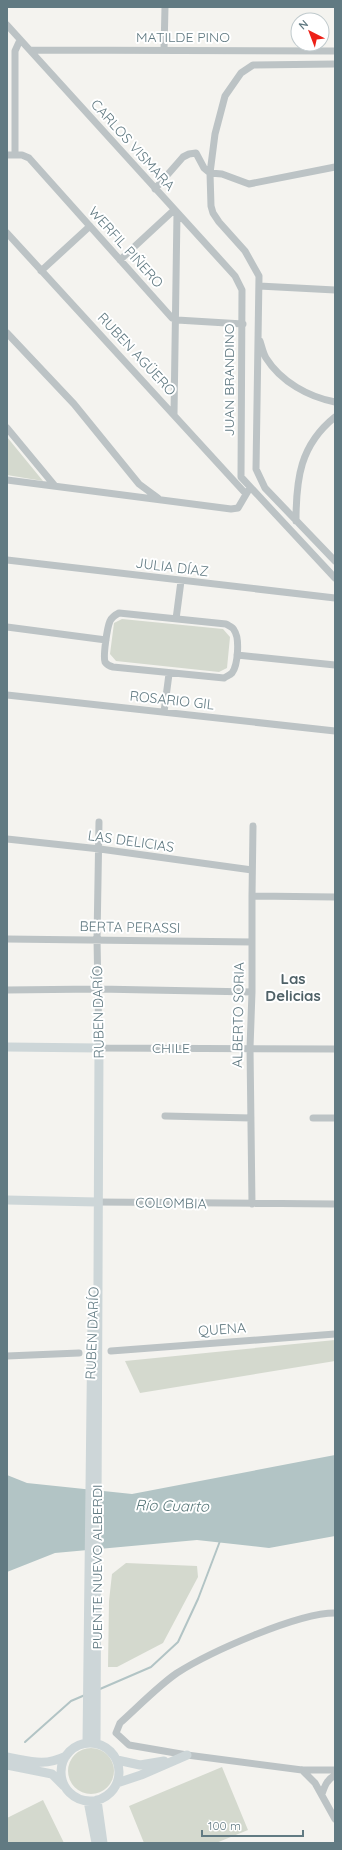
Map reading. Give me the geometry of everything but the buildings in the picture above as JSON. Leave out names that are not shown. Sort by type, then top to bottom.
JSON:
[{"type":"main road","name":"CHILE","points":[[7,1047],[99,1048]]},
{"type":"main road","name":"RUBEN DARÍO","points":[[94,1392],[95,1216],[97,1202],[99,1048]]},
{"type":"main road","name":"COLOMBIA","points":[[7,1200],[97,1202]]},
{"type":"main road","name":"PUENTE NUEVO ALBERDI","points":[[91,1743],[94,1392]]},
{"type":"main road","points":[[7,1766],[52,1774],[72,1795],[93,1800],[108,1794],[117,1783],[119,1768],[117,1760],[112,1752],[104,1746],[91,1743],[72,1749],[66,1756],[62,1767],[62,1778],[66,1788]]},
{"type":"main road","points":[[117,1760],[140,1765],[187,1755]]},
{"type":"main road","points":[[117,1783],[141,1775],[187,1755]]},
{"type":"main road","points":[[7,1757],[45,1764],[66,1756]]},
{"type":"main road","points":[[93,1800],[96,1843]]},
{"type":"main road","points":[[93,1800],[103,1843]]},
{"type":"street","points":[[164,50],[165,7]]},
{"type":"street","name":"CARLOS VISMARA","points":[[7,26],[235,276],[239,283]]},
{"type":"street","points":[[15,155],[14,51],[20,40]]},
{"type":"street","name":"MATILDE PINO","points":[[30,50],[335,51]]},
{"type":"street","points":[[335,64],[253,65],[241,73],[224,96],[215,134],[210,172],[211,206],[213,213],[253,264],[259,276],[256,469],[265,488],[335,561]]},
{"type":"street","points":[[155,189],[183,157],[196,153],[204,168],[210,172],[222,174],[249,184],[335,167]]},
{"type":"street","name":"WERFIL PIÑERO","points":[[7,155],[22,155],[29,158],[172,318],[177,320]]},
{"type":"street","points":[[120,260],[176,212]]},
{"type":"street","points":[[174,414],[177,320],[176,212]]},
{"type":"street","points":[[42,271],[90,226]]},
{"type":"street","name":"RUBEN AGÜERO","points":[[7,233],[246,494]]},
{"type":"street","name":"JUAN BRANDINO","points":[[239,283],[242,290],[243,324],[241,477],[250,486]]},
{"type":"street","points":[[259,286],[335,290]]},
{"type":"street","points":[[177,320],[243,324]]},
{"type":"street","points":[[7,334],[74,404],[139,484],[159,499]]},
{"type":"street","points":[[258,337],[266,358],[280,375],[296,387],[310,394],[335,402]]},
{"type":"street","points":[[296,521],[298,477],[307,452],[323,427],[335,417]]},
{"type":"street","points":[[7,428],[55,486]]},
{"type":"street","points":[[7,480],[231,508],[238,508],[250,486],[335,578]]},
{"type":"street","name":"JULIA DÍAZ","points":[[7,560],[335,598]]},
{"type":"street","points":[[176,619],[181,581]]},
{"type":"street","points":[[119,613],[226,624],[234,629],[237,637],[238,655],[235,668],[231,674],[224,678],[169,674],[112,667],[108,665],[104,660],[106,640],[110,622],[113,616],[119,613]]},
{"type":"street","points":[[7,627],[106,640]]},
{"type":"street","points":[[238,655],[335,665]]},
{"type":"street","points":[[164,712],[169,674]]},
{"type":"street","name":"ROSARIO GIL","points":[[7,695],[335,731]]},
{"type":"street","name":"RUBEN DARÍO","points":[[99,822],[100,849],[97,939],[99,1048]]},
{"type":"street","name":"ALBERTO SORIA","points":[[252,1204],[250,1048],[252,992],[253,826]]},
{"type":"street","name":"LAS DELICIAS","points":[[7,839],[100,849],[252,870]]},
{"type":"street","points":[[252,896],[335,897]]},
{"type":"street","name":"BERTA PERASSI","points":[[7,939],[252,942]]},
{"type":"street","points":[[7,990],[98,989],[252,992]]},
{"type":"street","name":"CHILE","points":[[99,1048],[335,1049]]},
{"type":"street","points":[[165,1116],[251,1118]]},
{"type":"street","points":[[313,1118],[335,1118]]},
{"type":"street","name":"COLOMBIA","points":[[97,1202],[335,1204]]},
{"type":"street","name":"QUENA","points":[[111,1351],[335,1334]]},
{"type":"street","points":[[7,1356],[79,1353]]},
{"type":"street","points":[[335,1614],[313,1615],[270,1630],[203,1658],[176,1674],[120,1723],[116,1733],[130,1745],[187,1755],[302,1770],[335,1770]]},
{"type":"street","points":[[302,1770],[322,1794],[335,1819]]},
{"type":"street","points":[[322,1794],[325,1784],[329,1778],[335,1775]]},
{"type":"shaded area","points":[[7,437],[43,481],[7,475]]},
{"type":"shaded area","points":[[122,619],[223,629],[230,637],[227,668],[219,672],[116,661],[110,654],[114,623]]},
{"type":"shaded area","points":[[335,1340],[335,1361],[140,1393],[125,1361]]},
{"type":"shaded area","points":[[126,1563],[197,1566],[198,1577],[163,1643],[117,1667],[108,1667],[109,1601],[112,1574]]},
{"type":"shaded area","points":[[91,1748],[104,1752],[110,1758],[114,1771],[110,1784],[104,1790],[91,1794],[78,1790],[72,1784],[68,1771],[72,1758],[78,1752]]},
{"type":"shaded area","points":[[222,1767],[248,1830],[216,1843],[144,1843],[129,1806]]},
{"type":"shaded area","points":[[43,1800],[64,1843],[7,1843],[7,1818]]},
{"type":"water","name":"Río Cuarto","points":[[335,1455],[335,1536],[269,1548],[197,1540],[55,1553],[7,1572],[7,1475],[27,1483],[132,1494]]},
{"type":"waterway","points":[[100,1689],[151,1667],[178,1642],[198,1599],[220,1541]]},
{"type":"waterway","points":[[25,1742],[71,1701],[85,1695]]},
{"type":"district","name":"Las Delicias","points":[[293,988]]}]
